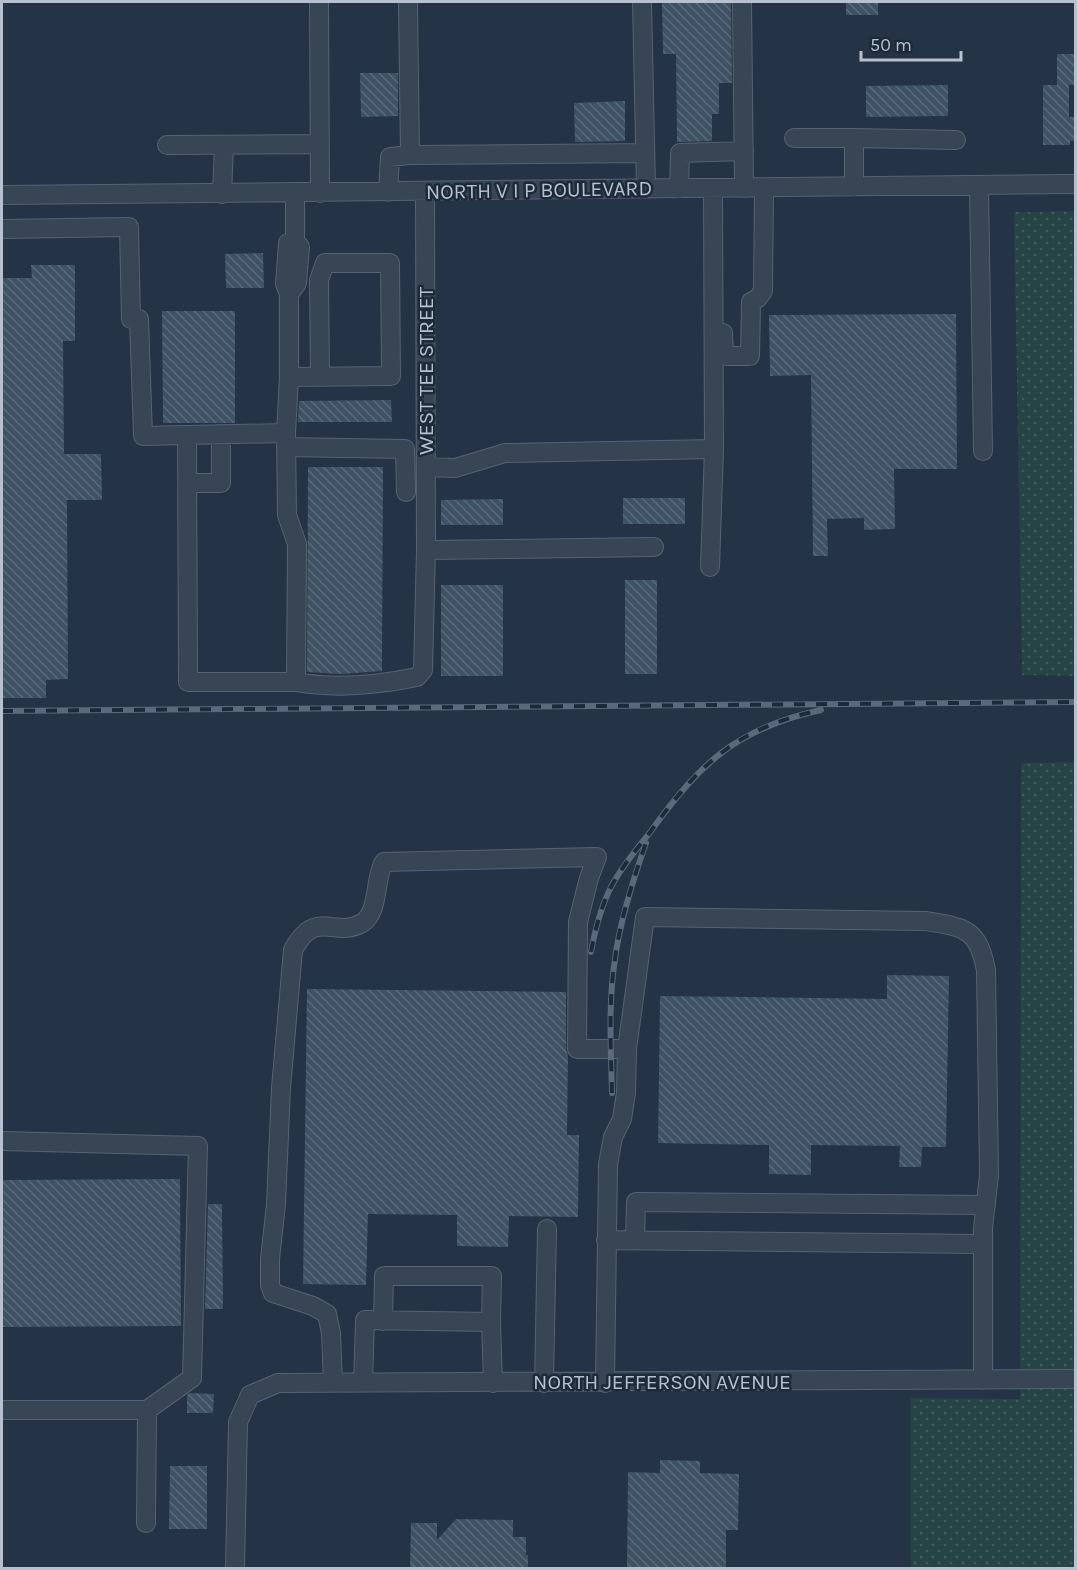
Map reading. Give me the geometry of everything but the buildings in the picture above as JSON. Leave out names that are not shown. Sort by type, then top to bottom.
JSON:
[{"type":"street","points":[[319,2],[320,193]]},
{"type":"street","points":[[408,2],[410,155]]},
{"type":"street","points":[[642,2],[646,189]]},
{"type":"street","points":[[742,2],[744,188]]},
{"type":"street","points":[[794,138],[956,140]]},
{"type":"street","points":[[854,138],[854,187]]},
{"type":"street","points":[[167,145],[320,144]]},
{"type":"street","points":[[222,194],[224,145]]},
{"type":"street","points":[[679,189],[680,153],[744,152]]},
{"type":"street","points":[[388,192],[390,157],[645,153]]},
{"type":"street","name":"NORTH V I P BOULEVARD","points":[[2,195],[1076,184]]},
{"type":"street","points":[[979,185],[983,451]]},
{"type":"street","points":[[718,188],[723,349],[727,356],[750,356],[751,302],[759,298],[763,291],[764,188]]},
{"type":"street","points":[[710,567],[718,188]]},
{"type":"street","name":"WEST TEE STREET","points":[[188,483],[188,682],[296,682],[320,686],[417,677],[423,670],[426,550],[425,192]]},
{"type":"street","points":[[295,193],[295,241],[288,243],[285,284],[289,294],[287,516],[297,544],[296,682]]},
{"type":"street","points":[[2,229],[129,227],[131,319],[140,319],[143,436],[221,435],[405,449],[406,492]]},
{"type":"street","points":[[289,377],[320,377],[391,376],[390,264],[325,264],[319,280],[320,377]]},
{"type":"street","points":[[187,435],[188,483],[221,483],[221,435]]},
{"type":"street","points":[[426,467],[455,468],[505,453],[714,449]]},
{"type":"street","points":[[426,550],[654,547]]},
{"type":"street","points":[[333,1383],[331,1333],[327,1314],[312,1306],[273,1293],[270,1284],[270,1259],[276,1204],[280,1088],[293,950],[300,937],[308,930],[320,926],[349,927],[363,922],[372,912],[379,870],[384,862],[597,857],[578,922],[577,1049],[627,1049]]},
{"type":"street","points":[[605,1383],[608,1164],[612,1137],[622,1119],[626,1093],[627,1049],[645,917],[925,921],[951,925],[971,934],[982,948],[986,970],[989,1175],[983,1244],[983,1380]]},
{"type":"street","points":[[2,1140],[198,1146],[192,1378],[147,1410],[2,1410]]},
{"type":"street","points":[[635,1240],[636,1202],[986,1205]]},
{"type":"street","points":[[544,1383],[548,1229]]},
{"type":"street","points":[[606,1240],[983,1244]]},
{"type":"street","points":[[383,1321],[384,1276],[492,1276],[493,1383]]},
{"type":"street","points":[[363,1383],[365,1320],[491,1322]]},
{"type":"street","name":"NORTH JEFFERSON AVENUE","points":[[235,1569],[238,1422],[250,1395],[278,1383],[1076,1379]]},
{"type":"street","points":[[146,1524],[147,1410]]},
{"type":"green space","points":[[1075,211],[1075,676],[1022,675],[1014,212]]},
{"type":"green space","points":[[1075,762],[1075,1568],[911,1568],[911,1398],[1020,1399],[1021,763]]},
{"type":"railway","points":[[2,711],[1076,702]]},
{"type":"railway","points":[[591,952],[601,911],[615,879],[686,786],[704,768],[743,738],[766,727],[821,710]]},
{"type":"railway","points":[[612,1093],[611,1009],[617,944],[646,843]]}]
